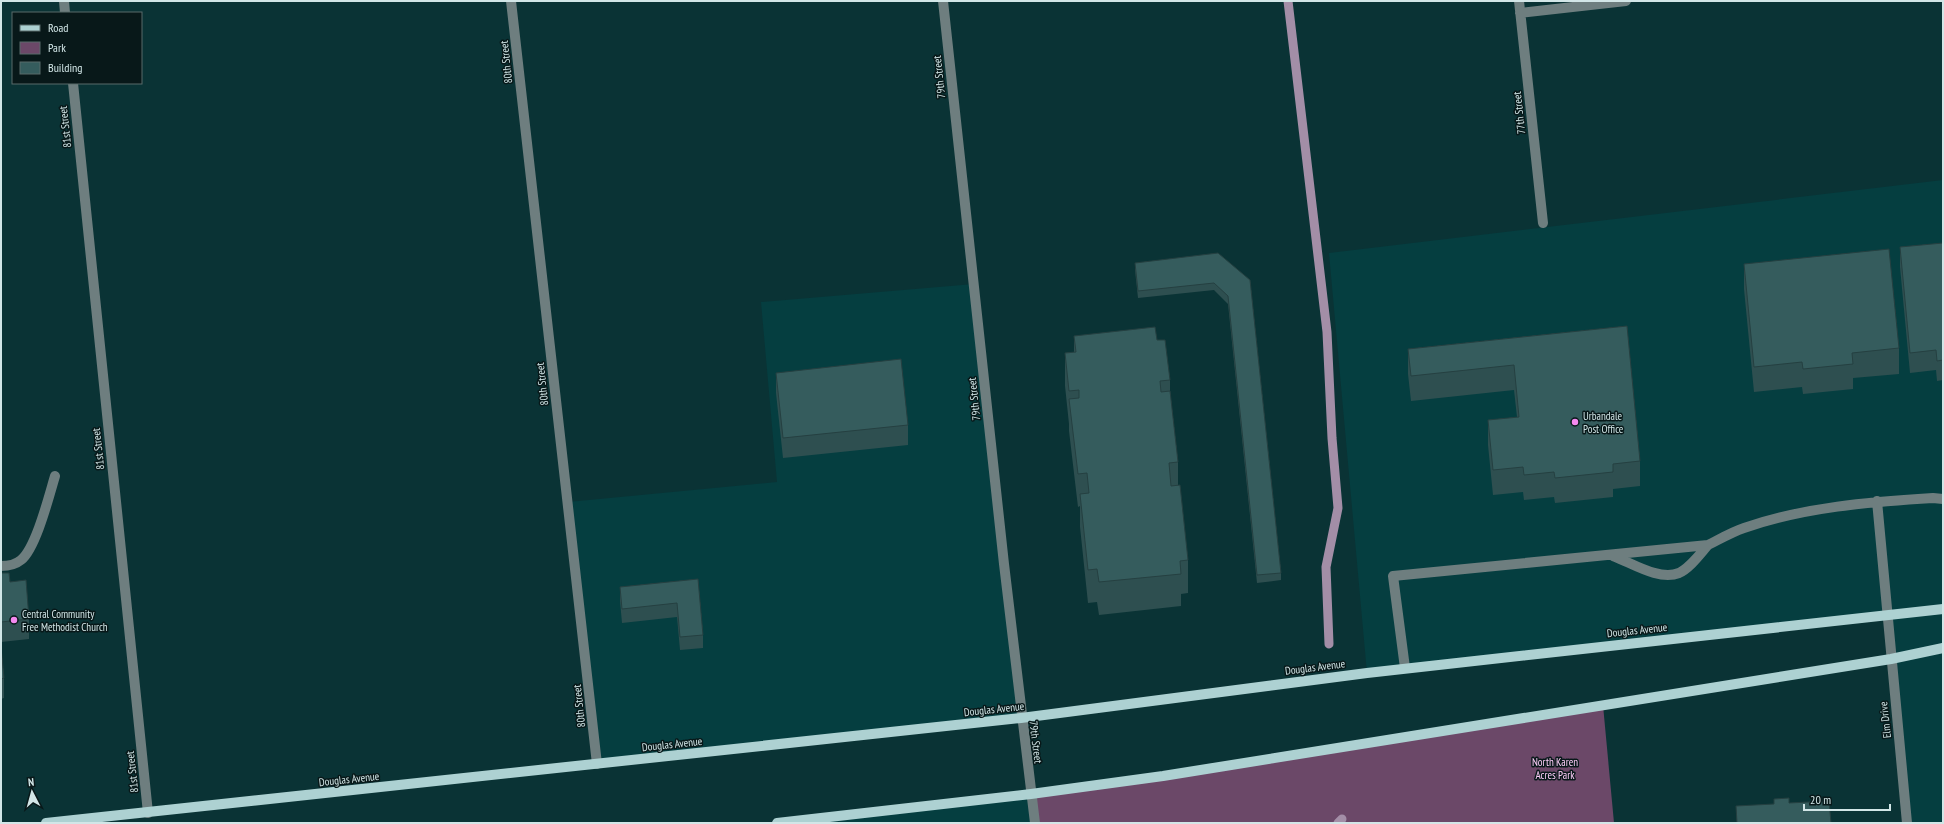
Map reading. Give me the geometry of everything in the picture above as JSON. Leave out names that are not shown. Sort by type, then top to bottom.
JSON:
[{"type":"main road","name":"Douglas Avenue","points":[[46,823],[1021,718],[1405,668],[1943,609]]},
{"type":"main road","points":[[777,823],[1031,794],[1163,776],[1891,659],[1943,648]]},
{"type":"street","points":[[64,1],[65,12]]},
{"type":"street","name":"80th Street","points":[[511,1],[597,764]]},
{"type":"street","name":"79th Street","points":[[943,1],[1021,718],[1035,823]]},
{"type":"street","name":"77th Street","points":[[1519,1],[1543,223]]},
{"type":"street","points":[[1520,13],[1626,1]]},
{"type":"street","name":"81st Street","points":[[72,84],[148,813]]},
{"type":"street","points":[[1,566],[13,565],[22,559],[38,528],[55,476]]},
{"type":"street","points":[[1405,668],[1393,576],[1708,545],[1743,528],[1785,516],[1834,506],[1878,501],[1933,498],[1943,499]]},
{"type":"street","name":"Elm Drive","points":[[1878,501],[1891,659],[1907,823]]},
{"type":"street","points":[[1612,555],[1656,573],[1668,575],[1679,573],[1708,545]]},
{"type":"shaded area","points":[[1943,180],[1943,823],[1907,823],[1888,614],[1367,673],[1329,253]]},
{"type":"shaded area","points":[[974,284],[1021,718],[597,764],[568,502],[777,482],[761,302]]},
{"type":"shaded area","points":[[1031,794],[1035,823],[777,823]]},
{"type":"green space","name":"North Karen Acres Park","points":[[1603,705],[1614,823],[1035,823],[1031,794]]},
{"type":"building","points":[[1943,243],[1943,360],[1937,361],[1936,350],[1910,353],[1900,247]]},
{"type":"building","points":[[1889,249],[1899,348],[1852,353],[1853,364],[1803,369],[1802,362],[1754,367],[1744,264]]},
{"type":"building","points":[[1218,253],[1250,280],[1281,573],[1257,575],[1228,296],[1214,283],[1138,291],[1135,263]]},
{"type":"building","name":"Urbandale Post Office","points":[[1627,326],[1640,461],[1613,464],[1613,472],[1555,478],[1554,472],[1524,475],[1523,467],[1493,470],[1488,420],[1519,417],[1514,365],[1411,376],[1408,349]]},
{"type":"building","points":[[1155,327],[1157,340],[1165,340],[1170,380],[1160,381],[1161,392],[1170,391],[1178,462],[1169,463],[1171,486],[1180,485],[1188,560],[1180,561],[1181,574],[1099,582],[1097,569],[1088,570],[1080,494],[1089,493],[1087,473],[1078,474],[1069,399],[1079,398],[1079,390],[1069,391],[1065,353],[1076,352],[1074,336]]},
{"type":"building","points":[[901,359],[908,425],[783,438],[776,373]]},
{"type":"building","points":[[1,573],[9,573],[10,582],[26,580],[29,619],[1,622]]},
{"type":"building","points":[[698,579],[703,635],[680,637],[677,603],[622,609],[620,587]]},
{"type":"building","points":[[1,647],[4,678],[1,679]]},
{"type":"building","points":[[1789,798],[1789,803],[1829,801],[1831,823],[1737,823],[1736,806],[1774,804],[1774,799]]},
{"type":"waterway","points":[[1288,1],[1327,332],[1332,438],[1338,508],[1326,567],[1329,644]]},
{"type":"waterway","points":[[1338,823],[1342,819]]},
{"type":"place","name":"Urbandale Post Office","points":[[1575,422]]},
{"type":"place","name":"Central Community Free Methodist Church","points":[[14,620]]}]
